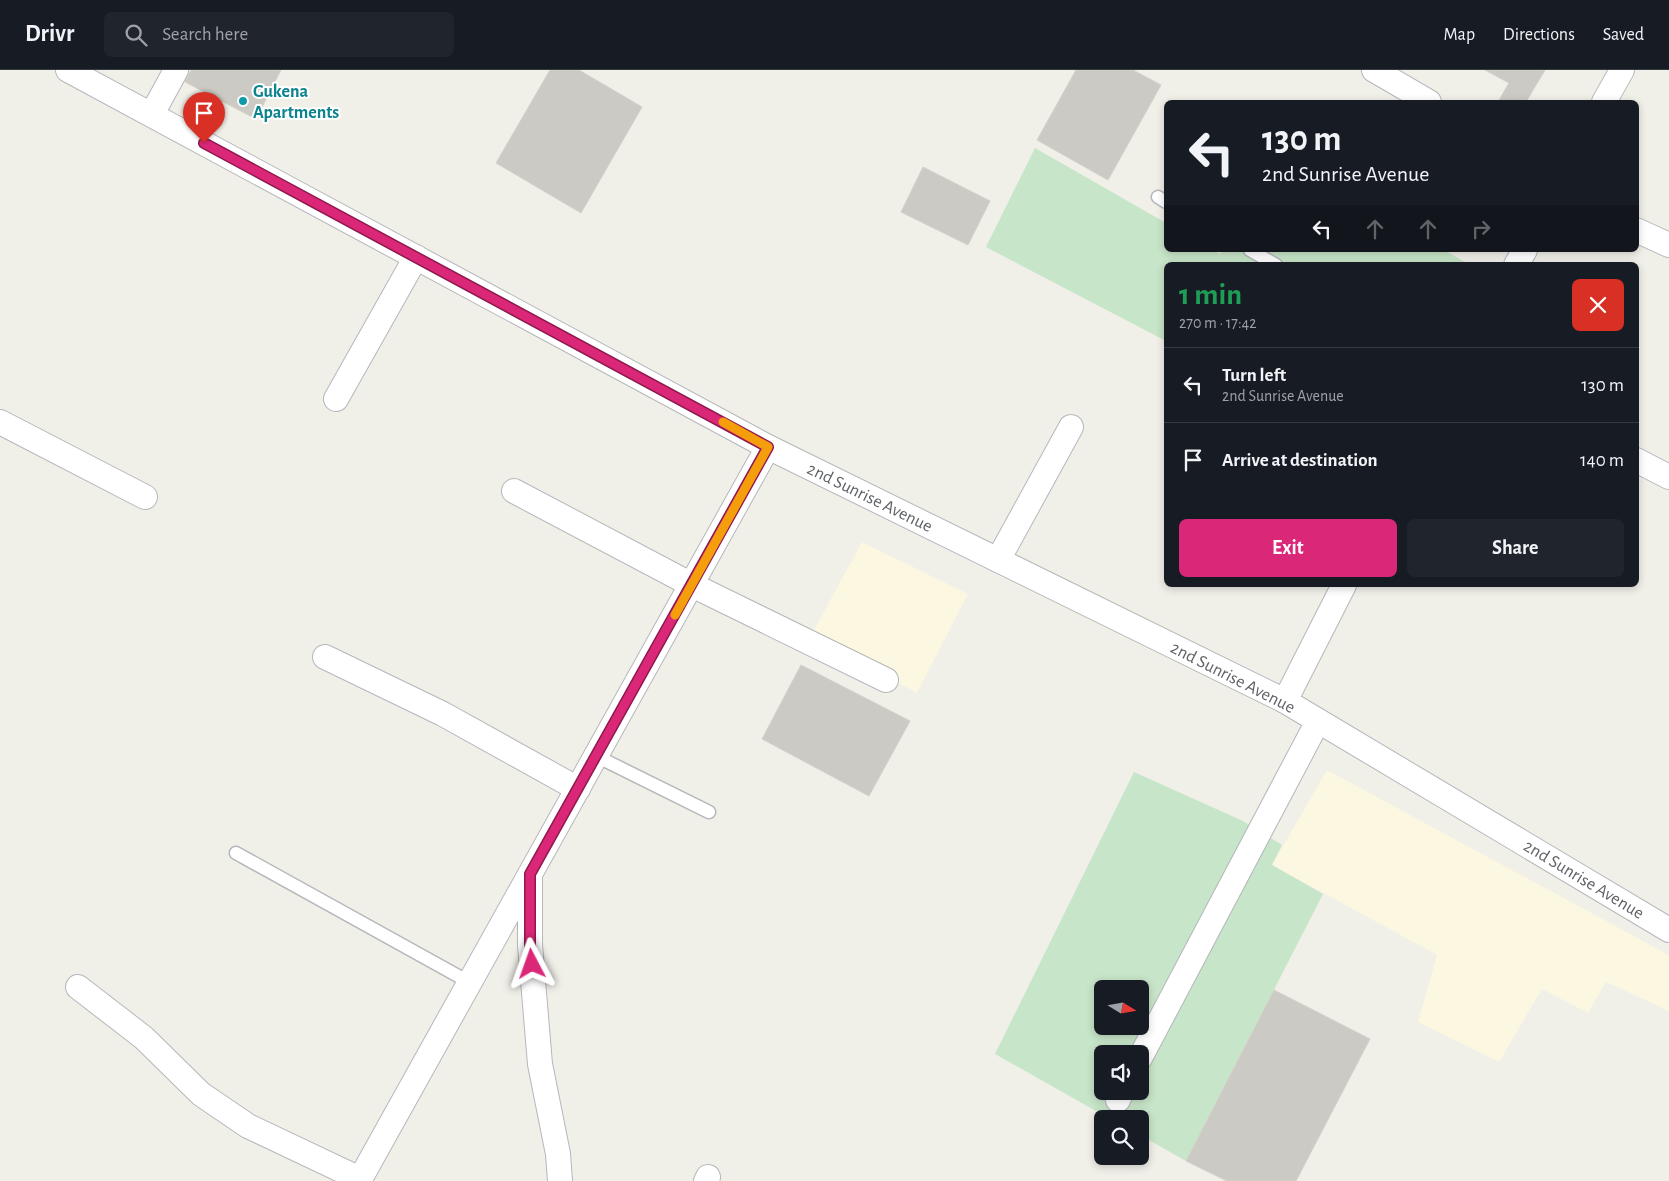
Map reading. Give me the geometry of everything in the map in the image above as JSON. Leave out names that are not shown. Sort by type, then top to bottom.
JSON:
[{"type":"street","name":"2nd Sunrise Avenue","points":[[68,70],[768,447],[1285,702],[1669,930]]},
{"type":"street","points":[[152,114],[176,70]]},
{"type":"street","points":[[1374,70],[1426,100]]},
{"type":"street","points":[[1605,100],[1622,70]]},
{"type":"street","points":[[1639,231],[1669,245]]},
{"type":"street","points":[[336,398],[416,257]]},
{"type":"street","points":[[0,422],[145,497]]},
{"type":"street","points":[[998,560],[1071,427]]},
{"type":"street","points":[[78,987],[144,1038],[201,1094],[248,1126],[359,1180],[768,447]]},
{"type":"street","points":[[1639,462],[1669,477]]},
{"type":"street","points":[[514,491],[692,585],[886,680]]},
{"type":"street","points":[[1285,702],[1343,587]]},
{"type":"street","points":[[325,657],[443,714],[578,789]]},
{"type":"street","points":[[1147,1045],[1318,721]]},
{"type":"street","points":[[530,874],[530,944],[540,1064],[558,1154],[560,1181]]},
{"type":"lane","points":[[1253,252],[1271,262]]},
{"type":"lane","points":[[596,756],[709,812]]},
{"type":"lane","points":[[236,853],[470,982]]},
{"type":"shaded area","points":[[862,542],[968,594],[917,693],[811,635]]},
{"type":"shaded area","points":[[1327,770],[1669,955],[1669,1011],[1606,982],[1588,1013],[1542,989],[1499,1062],[1418,1022],[1437,955],[1272,865]]},
{"type":"green space","points":[[1035,148],[1164,222],[1164,252],[1216,252],[1220,254],[1222,252],[1447,252],[1465,262],[1164,262],[1164,340],[986,247]]},
{"type":"green space","points":[[1134,772],[1243,821],[1282,845],[1272,865],[1323,894],[1186,1161],[1149,1140],[1149,1110],[1094,1110],[995,1054]]},
{"type":"building","name":"Gukena Apartments","points":[[191,70],[281,70],[256,119],[185,82]]},
{"type":"building","points":[[550,70],[579,70],[642,107],[581,213],[496,163]]},
{"type":"building","points":[[1076,70],[1133,70],[1161,85],[1108,180],[1037,140]]},
{"type":"building","points":[[1485,70],[1545,70],[1527,100],[1499,100],[1509,83]]},
{"type":"building","points":[[923,167],[990,201],[968,245],[901,212]]},
{"type":"building","points":[[801,665],[910,721],[869,796],[762,739]]},
{"type":"building","points":[[1274,990],[1370,1039],[1296,1181],[1227,1181],[1186,1161]]},
{"type":"slow traffic","points":[[675,615],[768,447],[723,422]]},
{"type":"place","name":"Gukena Apartments","points":[[243,101]]},
{"type":"route","points":[[204,143],[768,447],[530,874],[530,944],[532,964]]}]
